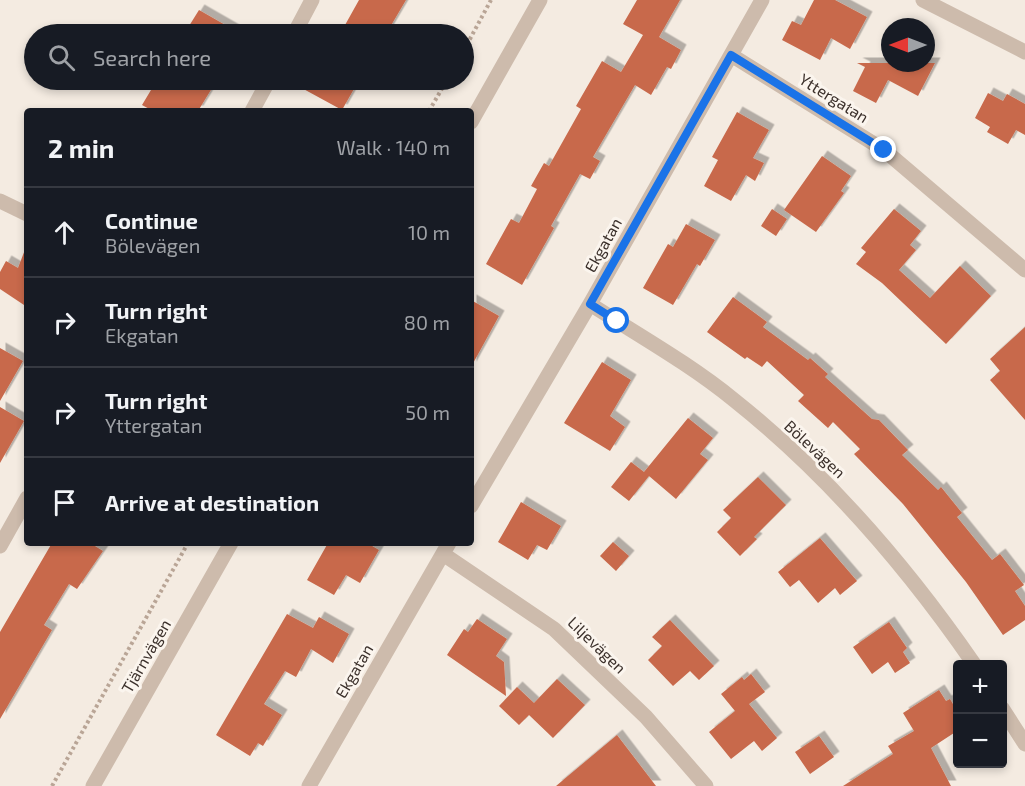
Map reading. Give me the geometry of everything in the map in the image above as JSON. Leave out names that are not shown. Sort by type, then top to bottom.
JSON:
[{"type":"street","points":[[299,24],[312,0]]},
{"type":"street","points":[[474,117],[540,0]]},
{"type":"street","name":"Ekgatan","points":[[474,501],[590,304],[762,0]]},
{"type":"street","points":[[923,0],[1025,52]]},
{"type":"street","name":"Yttergatan","points":[[731,55],[884,150],[1025,270]]},
{"type":"street","points":[[254,108],[264,90]]},
{"type":"street","points":[[0,201],[24,213]]},
{"type":"street","name":"Bölevägen","points":[[590,304],[734,399],[828,484],[944,619],[971,660]]},
{"type":"street","points":[[0,546],[24,503]]},
{"type":"street","name":"Tjärnvägen","points":[[93,786],[229,546]]},
{"type":"street","name":"Ekgatan","points":[[309,786],[446,549]]},
{"type":"street","name":"Liljevägen","points":[[446,549],[554,629],[646,717],[706,786]]},
{"type":"street","points":[[1006,714],[1025,744]]},
{"type":"path","points":[[474,31],[491,0]]},
{"type":"path","points":[[431,108],[441,90]]},
{"type":"path","points":[[52,786],[186,546]]},
{"type":"building","points":[[359,0],[406,0],[392,24],[346,24]]},
{"type":"building","points":[[637,0],[680,0],[659,37],[681,50],[671,69],[667,67],[651,95],[635,85],[593,157],[600,161],[590,179],[580,174],[551,226],[554,228],[522,285],[486,264],[511,219],[519,223],[537,189],[531,186],[544,163],[549,166],[581,109],[576,106],[602,61],[621,72],[643,35],[623,24]]},
{"type":"building","points":[[814,0],[835,0],[867,17],[850,49],[831,38],[820,60],[782,40],[792,21],[801,25]]},
{"type":"building","points":[[199,10],[224,24],[190,24]]},
{"type":"building","points":[[857,63],[881,63],[881,72],[930,72],[918,96],[888,80],[876,103],[853,91],[865,67]]},
{"type":"building","points":[[151,90],[211,90],[200,108],[148,108],[142,105]]},
{"type":"building","points":[[305,90],[353,90],[343,108],[338,108]]},
{"type":"building","points":[[988,93],[1003,101],[1007,94],[1025,104],[1025,135],[1016,130],[1008,144],[987,132],[990,127],[975,118]]},
{"type":"building","points":[[737,112],[769,130],[753,158],[764,163],[755,181],[746,175],[731,201],[704,186],[718,160],[712,157]]},
{"type":"building","points":[[822,156],[851,176],[841,191],[844,193],[816,232],[784,210]]},
{"type":"building","points":[[772,209],[787,219],[776,236],[761,226]]},
{"type":"building","points":[[894,209],[921,231],[910,245],[916,250],[899,270],[930,298],[960,266],[991,296],[946,344],[882,283],[856,264],[866,252],[861,248]]},
{"type":"building","points":[[686,224],[715,240],[700,266],[697,264],[673,305],[643,288],[668,244],[673,247]]},
{"type":"building","points":[[24,252],[24,305],[0,289],[0,272],[6,261],[18,268]]},
{"type":"building","points":[[733,297],[767,322],[763,327],[808,360],[810,358],[828,374],[825,377],[872,419],[879,420],[908,450],[902,455],[938,490],[941,487],[962,513],[957,517],[992,560],[1000,554],[1024,585],[1015,591],[1025,606],[1025,620],[1003,635],[966,582],[903,504],[854,454],[860,449],[833,422],[828,428],[798,401],[804,395],[767,361],[762,367],[747,357],[745,359],[707,332]]},
{"type":"building","points":[[474,302],[499,316],[474,362]]},
{"type":"building","points":[[1025,327],[1025,420],[990,380],[1000,371],[990,359]]},
{"type":"building","points":[[0,348],[23,361],[0,401]]},
{"type":"building","points":[[602,362],[631,380],[610,416],[625,427],[610,451],[564,423]]},
{"type":"building","points":[[0,407],[24,421],[0,463]]},
{"type":"building","points":[[688,418],[713,438],[700,454],[708,460],[676,499],[649,476],[629,501],[611,487],[631,462],[644,472]]},
{"type":"building","points":[[758,477],[786,505],[754,537],[757,539],[740,556],[717,532],[731,518],[723,510]]},
{"type":"building","points":[[521,502],[561,526],[547,550],[537,545],[528,560],[498,542]]},
{"type":"building","points":[[820,538],[857,581],[840,595],[835,588],[818,603],[799,580],[790,587],[778,572]]},
{"type":"building","points":[[613,542],[629,556],[616,571],[600,556]]},
{"type":"building","points":[[50,546],[95,546],[103,551],[77,589],[69,584],[44,625],[52,630],[0,719],[0,632]]},
{"type":"building","points":[[326,546],[372,546],[379,550],[360,583],[346,575],[334,595],[307,580]]},
{"type":"building","points":[[287,614],[313,628],[319,617],[349,634],[333,663],[311,649],[296,677],[285,671],[264,704],[282,715],[263,746],[258,743],[250,756],[216,735]]},
{"type":"building","points":[[477,619],[507,639],[496,656],[504,662],[506,696],[447,655],[464,629],[468,632]]},
{"type":"building","points":[[670,620],[714,666],[699,680],[690,671],[673,686],[648,660],[662,646],[652,637]]},
{"type":"building","points":[[889,622],[907,648],[903,652],[910,663],[895,673],[888,662],[872,674],[853,647]]},
{"type":"building","points":[[751,674],[765,692],[749,704],[777,738],[762,751],[754,741],[731,759],[709,732],[735,711],[721,694],[742,677],[744,680]]},
{"type":"building","points":[[557,679],[585,705],[553,738],[529,715],[519,725],[499,706],[517,687],[534,703]]},
{"type":"building","points":[[939,690],[946,701],[950,699],[953,704],[953,734],[931,748],[951,786],[843,786],[893,754],[888,746],[914,731],[903,713]]},
{"type":"building","points":[[617,735],[656,786],[556,786]]},
{"type":"building","points":[[819,736],[834,757],[810,774],[795,752]]},
{"type":"route","points":[[617,321],[590,304],[731,55],[884,150]]}]
